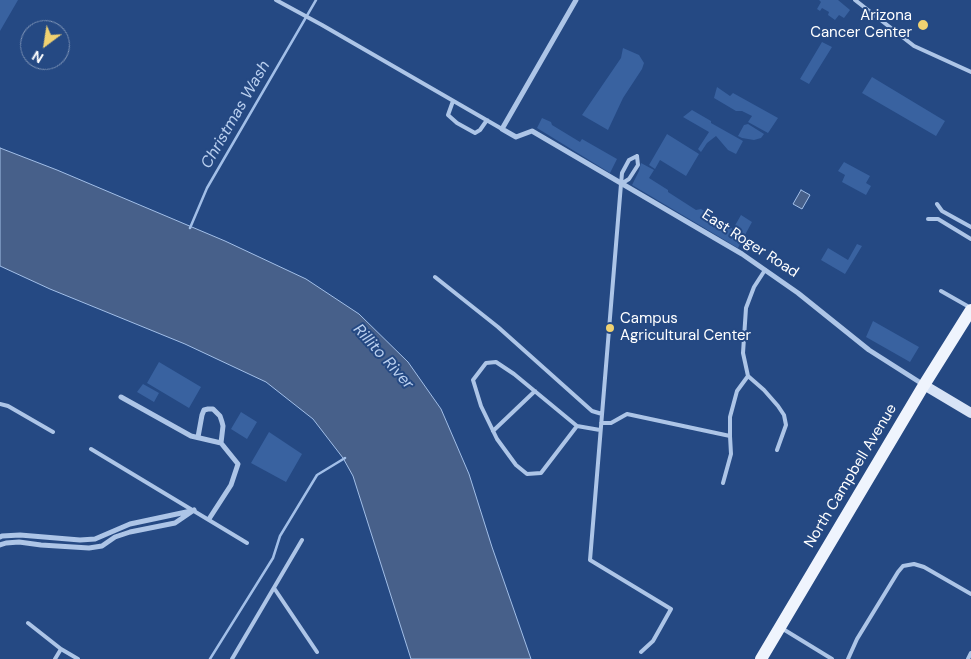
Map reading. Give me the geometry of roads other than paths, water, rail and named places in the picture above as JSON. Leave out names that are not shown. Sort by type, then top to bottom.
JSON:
[{"type":"main road","name":"North Campbell Avenue","points":[[761,659],[971,309]]},
{"type":"street","points":[[502,129],[576,0]]},
{"type":"street","name":"East Roger Road","points":[[502,129],[516,137],[532,132],[742,254],[798,293],[869,350],[971,413]]},
{"type":"street","points":[[121,396],[191,436],[221,443],[238,464],[231,485],[209,520]]},
{"type":"street","points":[[198,437],[204,410],[212,410],[220,416],[222,422],[221,443]]},
{"type":"street","points":[[0,538],[2,536],[20,535],[80,540],[95,539],[130,524],[194,510]]},
{"type":"street","points":[[0,545],[20,542],[88,548],[102,546],[115,537],[142,529],[174,523],[194,510]]},
{"type":"lane","points":[[276,0],[502,129]]},
{"type":"lane","points":[[855,0],[914,46],[971,72]]},
{"type":"lane","points":[[453,100],[448,115],[457,124],[475,133],[480,130],[487,120]]},
{"type":"lane","points":[[621,184],[630,179],[638,166],[637,156],[629,160],[622,172],[600,430],[590,560],[671,609],[653,641],[641,652]]},
{"type":"lane","points":[[937,204],[942,211],[971,228]]},
{"type":"lane","points":[[928,219],[938,219],[971,238]]},
{"type":"lane","points":[[765,270],[754,288],[746,308],[743,353],[748,376],[764,390],[784,415],[786,425],[777,450]]},
{"type":"lane","points":[[435,278],[498,327],[592,411],[602,414]]},
{"type":"lane","points":[[942,291],[971,309]]},
{"type":"lane","points":[[577,426],[541,473],[527,474],[516,465],[497,439],[481,406],[473,380],[486,363],[496,362],[514,374],[577,426],[600,430]]},
{"type":"lane","points":[[724,483],[731,454],[730,417],[736,395],[742,382],[748,376]]},
{"type":"lane","points":[[493,431],[535,391]]},
{"type":"lane","points":[[0,404],[8,406],[53,432]]},
{"type":"lane","points":[[601,423],[612,423],[627,414],[730,436]]},
{"type":"lane","points":[[91,449],[248,543]]},
{"type":"lane","points":[[141,522],[142,529]]},
{"type":"lane","points":[[232,659],[302,540]]},
{"type":"lane","points":[[848,659],[862,631],[903,566],[914,564],[924,567],[971,594]]},
{"type":"lane","points":[[274,588],[316,652]]},
{"type":"lane","points":[[28,623],[61,649],[78,659]]},
{"type":"lane","points":[[780,628],[832,659]]},
{"type":"lane","points":[[55,659],[61,649]]},
{"type":"lane","points":[[968,659],[971,653]]},
{"type":"water","name":"Rillito River","points":[[0,148],[225,241],[306,279],[359,314],[408,362],[441,409],[469,474],[531,659],[411,659],[353,476],[343,458],[313,419],[266,382],[185,344],[50,289],[0,266]]},
{"type":"water","points":[[801,190],[810,195],[802,209],[793,204]]},
{"type":"waterway","name":"Christmas Wash","points":[[190,228],[207,188],[316,0]]},
{"type":"waterway","points":[[210,659],[273,558],[280,536],[317,475],[345,458]]},
{"type":"place","name":"Arizona Cancer Center","points":[[923,25]]},
{"type":"place","name":"Campus Agricultural Center","points":[[610,328]]}]
